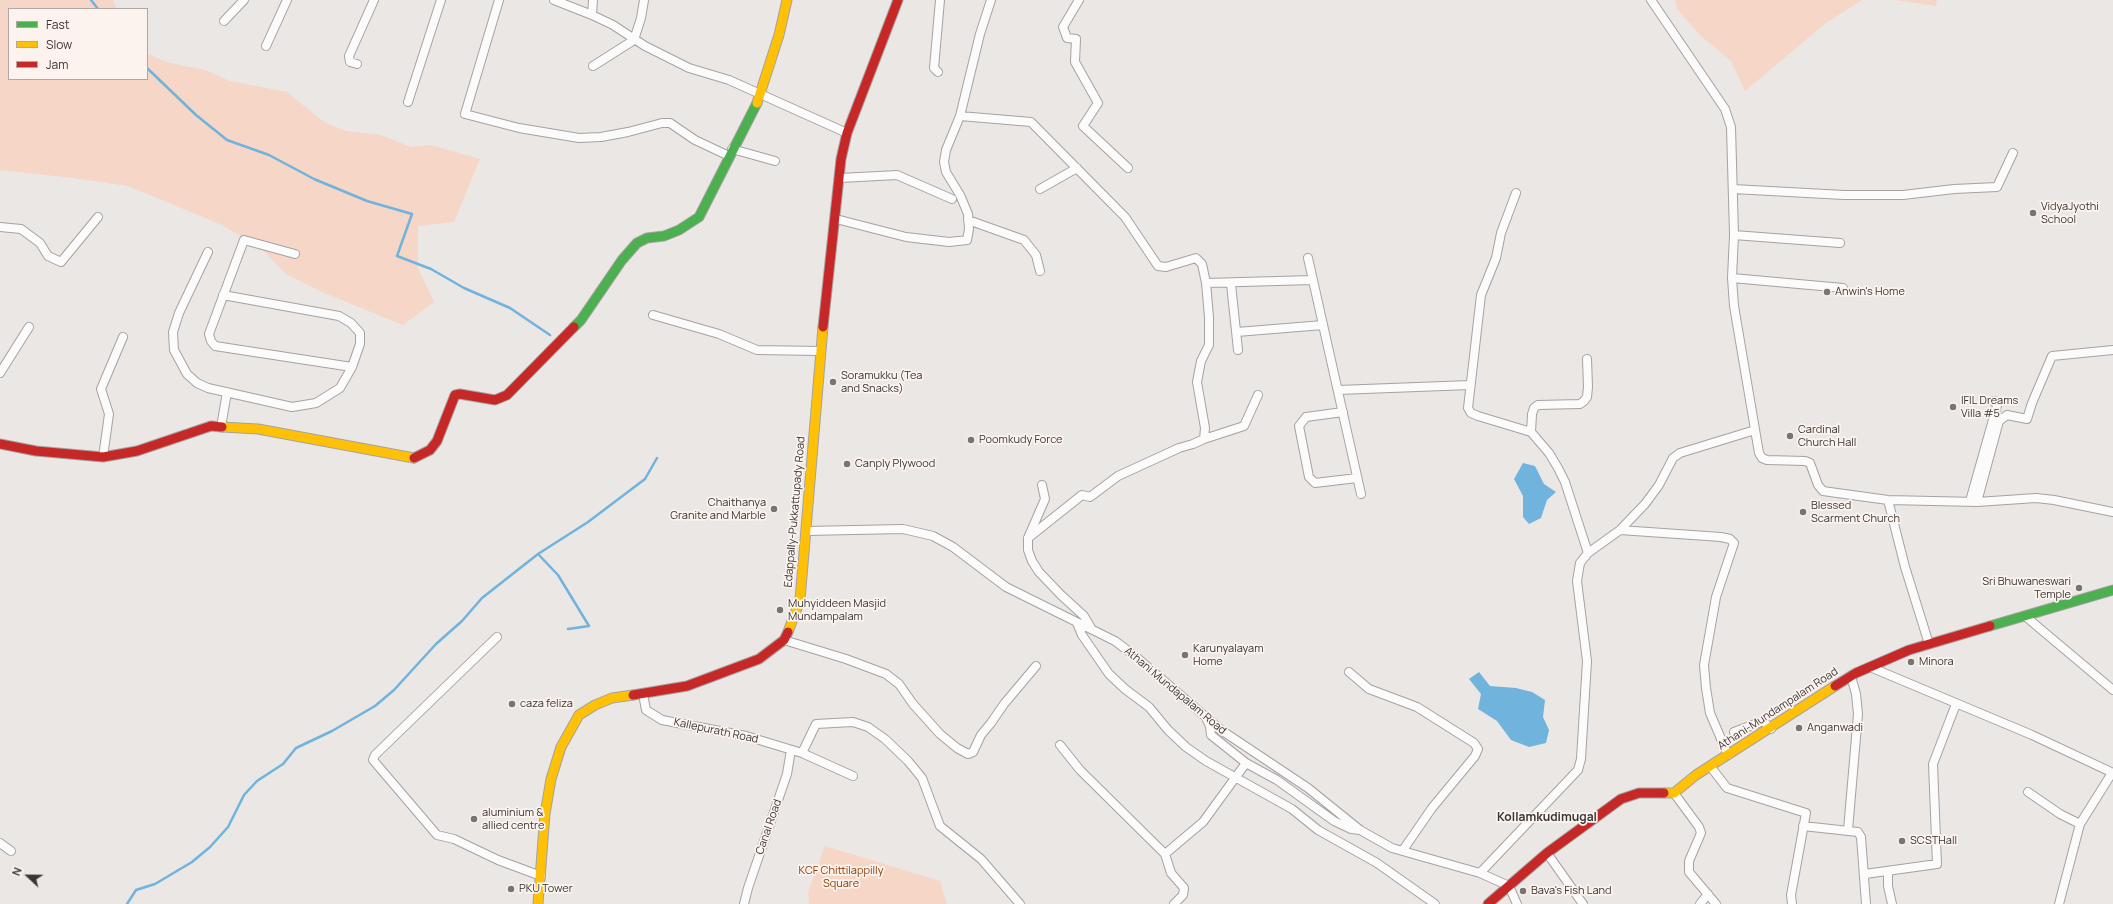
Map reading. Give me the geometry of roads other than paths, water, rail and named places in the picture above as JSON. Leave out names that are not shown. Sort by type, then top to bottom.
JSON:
[{"type":"street","points":[[224,21],[244,0]]},
{"type":"street","points":[[266,46],[287,0]]},
{"type":"street","points":[[356,64],[350,62],[349,56],[374,0]]},
{"type":"street","points":[[408,102],[441,0]]},
{"type":"street","points":[[499,0],[465,114],[519,128],[579,138],[601,137],[662,123],[670,123],[695,140],[731,153],[775,162]]},
{"type":"street","points":[[554,0],[613,25],[634,40],[689,68],[729,80],[847,133]]},
{"type":"street","points":[[592,15],[593,0]]},
{"type":"street","points":[[593,66],[634,40],[644,0]]},
{"type":"street","points":[[0,444],[36,451],[103,457],[137,451],[211,426],[258,429],[294,434],[414,458],[430,450],[437,441],[455,395],[460,394],[495,400],[507,395],[581,320],[622,260],[637,243],[647,238],[669,234],[698,217],[761,94],[779,35],[787,0]]},
{"type":"street","name":"Edappally-Pukkattupady Road","points":[[538,904],[545,814],[551,779],[561,747],[569,731],[580,715],[594,705],[612,698],[686,686],[725,673],[759,659],[784,640],[792,625],[800,600],[820,351],[836,219],[841,160],[847,133],[898,0]]},
{"type":"street","points":[[938,72],[934,68],[940,0]]},
{"type":"street","points":[[836,219],[906,237],[957,243],[967,240],[968,220],[960,195],[946,172],[944,162],[946,150],[960,116],[978,40],[991,0]]},
{"type":"street","points":[[1079,0],[1063,27],[1067,38],[1076,39],[1075,62],[1098,102],[1083,126],[1128,168]]},
{"type":"street","points":[[1651,0],[1725,110],[1731,126],[1734,235],[1732,278],[1734,306],[1759,453],[1762,458],[1767,460],[1805,461],[1810,463],[1818,485],[1823,491],[1888,500],[1974,501],[2036,498],[2054,500],[2113,512]]},
{"type":"street","points":[[960,116],[1031,122],[1125,218],[1158,266],[1166,267],[1196,258],[1202,264],[1206,283],[1209,317],[1209,345],[1201,361],[1197,382],[1205,428],[1204,439]]},
{"type":"street","points":[[1733,189],[1844,195],[1903,195],[1954,189],[1997,187],[2013,153]]},
{"type":"street","points":[[1040,189],[1077,168]]},
{"type":"street","points":[[840,178],[897,175],[952,199]]},
{"type":"street","points":[[1516,193],[1501,233],[1496,258],[1481,295],[1468,408],[1472,413],[1531,432],[1558,468],[1588,553]]},
{"type":"street","points":[[0,227],[21,229],[40,243],[48,256],[61,262],[98,217]]},
{"type":"street","points":[[968,220],[1024,240],[1036,255],[1040,271]]},
{"type":"street","points":[[1734,235],[1840,243]]},
{"type":"street","points":[[295,254],[244,240],[209,334],[215,346],[352,367]]},
{"type":"street","points":[[208,252],[179,313],[173,332],[174,350],[187,374],[197,383],[208,388],[292,407],[316,403],[340,388],[352,367],[360,344],[360,333],[351,323],[339,316],[223,295]]},
{"type":"street","points":[[1308,258],[1361,494]]},
{"type":"street","points":[[1732,278],[1843,288]]},
{"type":"street","points":[[1206,283],[1231,284],[1314,280]]},
{"type":"street","points":[[1231,284],[1238,350]]},
{"type":"street","points":[[653,314],[719,334],[757,350],[820,351]]},
{"type":"street","points":[[1237,332],[1323,325]]},
{"type":"street","points":[[0,373],[29,327]]},
{"type":"street","points":[[103,457],[109,414],[101,388],[123,337]]},
{"type":"street","points":[[1996,420],[2007,416],[2027,420],[2032,403],[2052,356],[2113,350]]},
{"type":"street","points":[[1531,432],[1532,414],[1534,408],[1538,405],[1580,404],[1584,401],[1587,397],[1588,387],[1587,360]]},
{"type":"street","points":[[1338,390],[1470,385]]},
{"type":"street","points":[[221,427],[227,392]]},
{"type":"street","points":[[1028,538],[1082,495],[1090,497],[1118,476],[1179,448],[1244,426],[1258,395]]},
{"type":"street","points":[[1974,501],[1996,420],[1998,402],[1993,401]]},
{"type":"street","points":[[1343,412],[1306,417],[1299,426],[1309,477],[1315,483],[1357,478]]},
{"type":"street","points":[[1480,873],[1574,774],[1579,765],[1587,661],[1577,580],[1580,563],[1588,553],[1620,530],[1645,504],[1658,485],[1673,458],[1680,453],[1755,430]]},
{"type":"street","points":[[1042,485],[1044,499],[1028,538],[1028,550],[1032,562],[1039,572],[1084,616],[1091,628]]},
{"type":"street","points":[[1888,500],[1905,567],[1929,644]]},
{"type":"street","name":"Athani Mundapalam Road","points":[[806,531],[903,529],[933,536],[953,547],[1006,587],[1077,624],[1091,628],[1115,641],[1136,656],[1206,718],[1255,754],[1308,788],[1360,830],[1392,848],[1480,873],[1509,886]]},
{"type":"street","points":[[1620,530],[1721,537],[1730,539],[1734,543],[1716,598],[1704,664],[1710,713],[1728,755]]},
{"type":"street","name":"Athani-Mundampalam Road","points":[[1674,793],[1710,766],[1771,729],[1851,676],[1870,667],[1910,650],[2113,590]]},
{"type":"street","points":[[2025,616],[2113,690]]},
{"type":"street","points":[[1077,624],[1082,635],[1109,674],[1125,689],[1149,706],[1168,730],[1186,747],[1206,761],[1236,776],[1292,809],[1318,830],[1377,863],[1435,904]]},
{"type":"street","points":[[497,637],[375,755],[373,760],[437,835],[454,839],[498,860],[541,876]]},
{"type":"street","points":[[784,640],[846,659],[886,674],[899,684],[913,704],[940,734],[957,748],[968,754],[973,752],[981,735],[1004,704],[1036,666]]},
{"type":"street","points":[[1870,667],[2032,735],[2112,773],[2080,824],[2059,904]]},
{"type":"street","points":[[1349,672],[1369,689],[1417,707],[1474,743],[1478,749],[1475,756],[1432,808],[1403,850]]},
{"type":"street","points":[[1848,830],[1858,714],[1856,694],[1851,676]]},
{"type":"street","name":"Kallepurath Road","points":[[643,694],[646,710],[662,720],[746,736],[802,753],[853,776]]},
{"type":"street","points":[[1864,874],[1937,864],[1934,764],[1956,704]]},
{"type":"street","points":[[1206,718],[1210,726],[1211,735],[1246,763],[1294,792],[1334,821],[1351,829],[1360,830]]},
{"type":"street","points":[[1734,732],[1763,721],[1771,729]]},
{"type":"street","points":[[802,753],[816,724],[852,722],[868,727],[885,739],[908,761],[922,778],[940,826],[981,859],[1020,904]]},
{"type":"street","points":[[1060,745],[1080,770],[1165,854],[1171,873],[1184,888],[1183,895],[1174,904]]},
{"type":"street","name":"Canal Road","points":[[744,904],[786,774],[791,750]]},
{"type":"street","points":[[1165,854],[1203,822],[1246,763]]},
{"type":"street","points":[[1710,766],[1727,788],[1806,813],[1792,895],[1792,904]]},
{"type":"street","points":[[2028,792],[2060,814],[2080,824]]},
{"type":"street","points":[[1488,904],[1547,854],[1621,799],[1639,793],[1674,793],[1699,827],[1701,833],[1700,839],[1688,867],[1689,872],[1716,904]]},
{"type":"street","points":[[1803,826],[1858,832],[1861,837],[1866,904]]},
{"type":"street","points":[[0,843],[11,851]]},
{"type":"street","points":[[1547,854],[1583,904]]},
{"type":"street","points":[[1888,871],[1888,886],[1892,904]]},
{"type":"street","points":[[1509,886],[1517,904]]},
{"type":"street","points":[[1700,904],[1708,894]]},
{"type":"water","points":[[1523,463],[1535,466],[1544,484],[1556,492],[1547,500],[1541,518],[1529,524],[1523,517],[1523,496],[1514,479]]},
{"type":"water","points":[[1479,672],[1490,686],[1516,688],[1532,692],[1545,700],[1543,717],[1549,730],[1546,743],[1529,747],[1511,740],[1497,721],[1478,709],[1481,694],[1469,679]]},
{"type":"waterway","points":[[91,0],[97,8]]},
{"type":"waterway","points":[[148,69],[196,115],[227,140],[269,155],[314,179],[367,201],[412,214],[397,256],[431,269],[464,288],[510,308],[550,335]]},
{"type":"waterway","points":[[538,554],[588,522],[645,479],[657,458]]},
{"type":"waterway","points":[[127,904],[136,890],[155,884],[192,862],[210,847],[228,827],[244,795],[257,781],[283,764],[296,748],[332,731],[375,706],[394,690],[436,644],[462,621],[482,598],[538,554],[558,575],[589,626],[568,629]]},
{"type":"place","name":"VidyaJyothi School","points":[[2033,213]]},
{"type":"place","name":"Anwin's Home","points":[[1827,292]]},
{"type":"place","name":"Soramukku (Tea and Snacks)","points":[[833,382]]},
{"type":"place","name":"IFIL Dreams Villa #5","points":[[1953,407]]},
{"type":"place","name":"Cardinal Church Hall","points":[[1790,436]]},
{"type":"place","name":"Poomkudy Force","points":[[971,440]]},
{"type":"place","name":"Canply Plywood","points":[[847,464]]},
{"type":"place","name":"Chaithanya Granite and Marble","points":[[774,509]]},
{"type":"place","name":"Blessed Scarment Church","points":[[1803,512]]},
{"type":"place","name":"Sri Bhuwaneswari Temple","points":[[2079,588]]},
{"type":"place","name":"Muhyiddeen Masjid Mundampalam","points":[[780,610]]},
{"type":"place","name":"Karunyalayam Home","points":[[1185,655]]},
{"type":"place","name":"Minora","points":[[1911,662]]},
{"type":"place","name":"caza feliza","points":[[512,704]]},
{"type":"place","name":"Anganwadi","points":[[1799,728]]},
{"type":"place","name":"aluminium & allied centre","points":[[474,819]]},
{"type":"place","name":"SCSTHall","points":[[1902,841]]},
{"type":"place","name":"PKU Tower","points":[[511,889]]},
{"type":"place","name":"Bava's Fish Land","points":[[1523,891]]},
{"type":"district","name":"Kollamkudimugal","points":[[1547,818]]},
{"type":"park label","name":"KCF Chittilappilly Square","points":[[841,877]]}]
